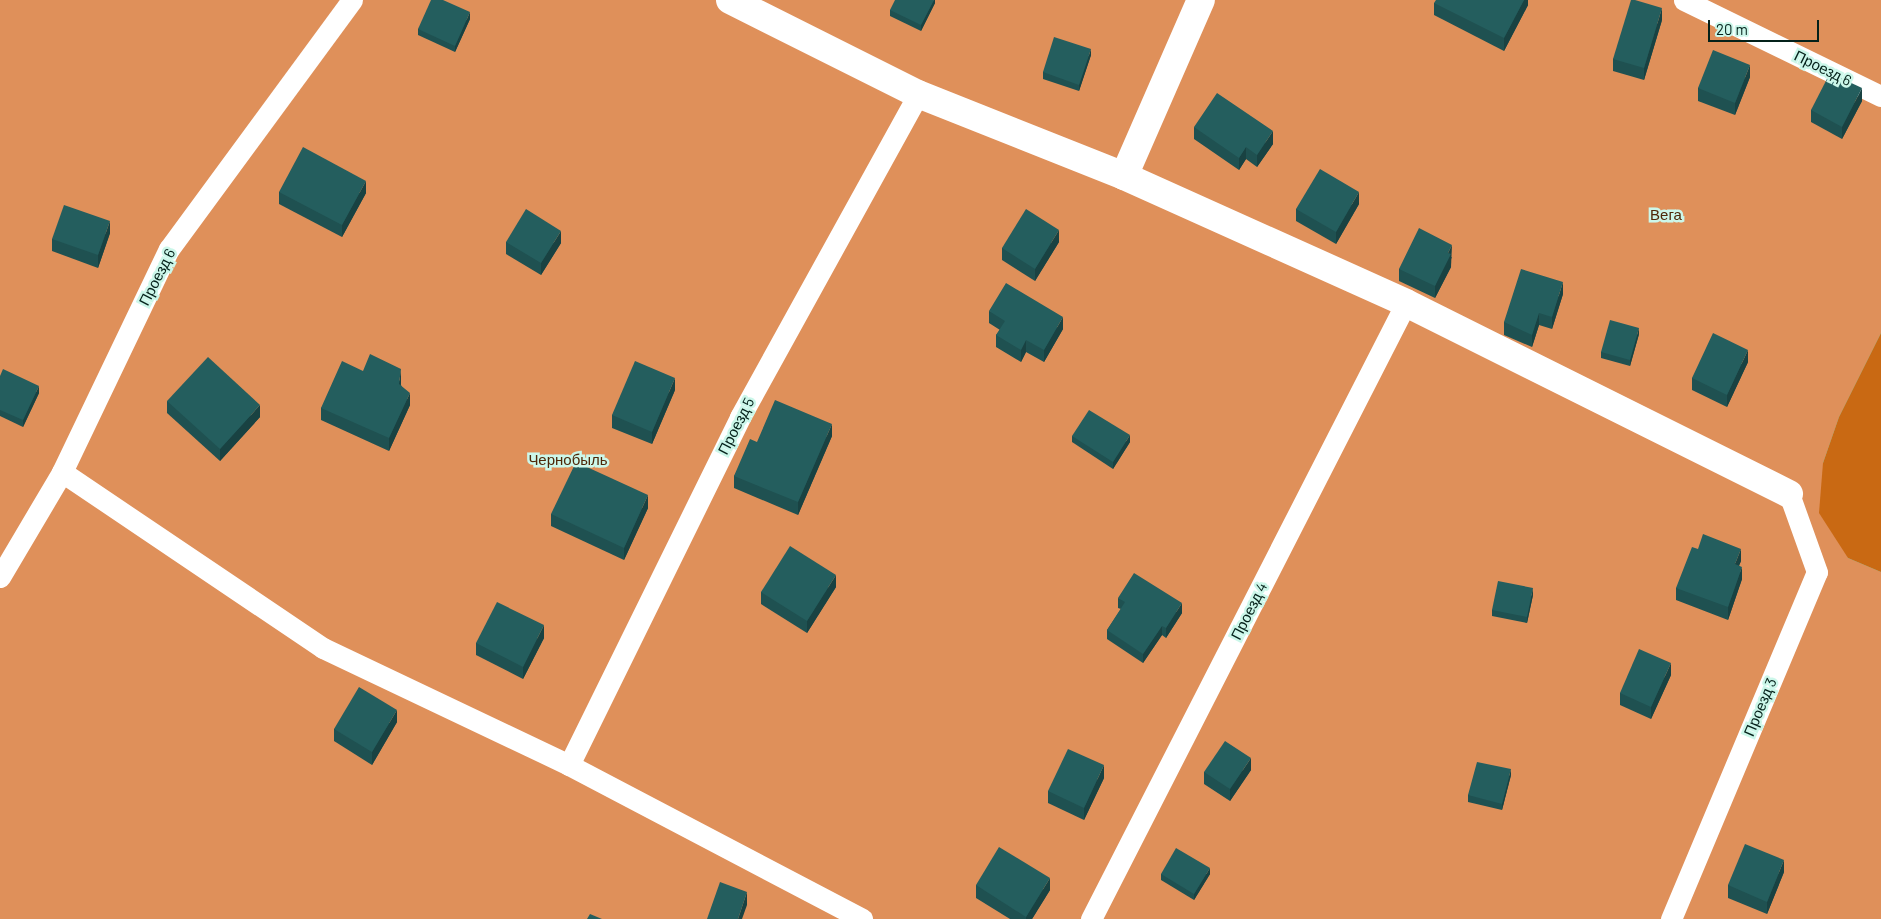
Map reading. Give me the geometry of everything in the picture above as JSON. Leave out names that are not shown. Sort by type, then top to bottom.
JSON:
[{"type":"street","points":[[730,0],[918,94],[1124,176],[1406,303],[1789,494]]},
{"type":"street","points":[[1124,176],[1201,0]]},
{"type":"lane","name":"Проезд 6","points":[[0,577],[62,472],[169,249],[352,0]]},
{"type":"lane","name":"Проезд 6","points":[[1684,0],[1881,96]]},
{"type":"lane","name":"Проезд 5","points":[[569,766],[740,417],[918,94]]},
{"type":"lane","name":"Проезд 4","points":[[1091,919],[1406,303]]},
{"type":"lane","points":[[62,472],[323,648],[569,766],[862,919]]},
{"type":"lane","name":"Проезд 3","points":[[1670,919],[1817,572],[1789,494]]},
{"type":"green space","name":"Чернобыль","points":[[0,0],[1881,0],[1881,333],[1839,417],[1823,463],[1848,558],[1881,572],[1881,919],[0,919]]},
{"type":"shaded area","points":[[1881,333],[1881,572],[1848,558],[1819,513],[1823,463],[1839,417]]},
{"type":"building","points":[[431,0],[443,0],[470,12],[455,46],[418,29]]},
{"type":"building","points":[[895,0],[934,0],[921,25],[890,10]]},
{"type":"building","points":[[1436,0],[1524,0],[1504,38],[1434,3]]},
{"type":"building","points":[[1631,0],[1662,8],[1644,68],[1613,59]]},
{"type":"building","points":[[1054,37],[1091,49],[1079,85],[1043,72]]},
{"type":"building","points":[[1713,50],[1750,65],[1735,103],[1698,88]]},
{"type":"building","points":[[1830,73],[1862,88],[1842,127],[1811,110]]},
{"type":"building","points":[[1217,93],[1273,131],[1257,155],[1246,147],[1239,158],[1194,127]]},
{"type":"building","points":[[303,147],[366,181],[342,225],[279,192]]},
{"type":"building","points":[[1320,169],[1359,192],[1336,232],[1296,209]]},
{"type":"building","points":[[64,205],[110,221],[98,255],[52,239]]},
{"type":"building","points":[[526,209],[561,231],[541,263],[506,242]]},
{"type":"building","points":[[1026,209],[1059,230],[1035,269],[1002,248]]},
{"type":"building","points":[[1419,228],[1452,245],[1448,253],[1451,254],[1435,286],[1399,269]]},
{"type":"building","points":[[1521,269],[1563,282],[1552,317],[1539,313],[1532,335],[1504,322]]},
{"type":"building","points":[[1006,283],[1063,317],[1044,350],[1026,340],[1021,350],[996,335],[1005,321],[989,311]]},
{"type":"building","points":[[1610,320],[1639,328],[1630,360],[1601,352]]},
{"type":"building","points":[[1713,333],[1748,350],[1727,395],[1692,378]]},
{"type":"building","points":[[370,354],[401,369],[399,384],[410,393],[389,438],[321,408],[342,361],[363,371]]},
{"type":"building","points":[[208,357],[260,405],[220,449],[167,401]]},
{"type":"building","points":[[635,361],[675,378],[652,432],[612,415]]},
{"type":"building","points":[[3,369],[39,386],[23,420],[0,410],[0,376]]},
{"type":"building","points":[[775,400],[832,424],[798,502],[734,476],[750,439],[757,442]]},
{"type":"building","points":[[1089,410],[1130,435],[1113,462],[1072,436]]},
{"type":"building","points":[[576,462],[648,495],[624,548],[551,514]]},
{"type":"building","points":[[1703,534],[1741,549],[1735,564],[1742,567],[1728,607],[1676,588],[1692,547],[1698,549]]},
{"type":"building","points":[[790,546],[836,575],[807,621],[761,592]]},
{"type":"building","points":[[1134,573],[1182,603],[1166,628],[1162,626],[1143,654],[1107,630],[1125,602],[1118,598]]},
{"type":"building","points":[[1498,581],[1533,588],[1527,617],[1492,610]]},
{"type":"building","points":[[497,602],[544,625],[523,667],[476,643]]},
{"type":"building","points":[[1639,649],[1671,663],[1651,707],[1620,693]]},
{"type":"building","points":[[359,687],[397,710],[372,752],[334,729]]},
{"type":"building","points":[[1225,741],[1251,758],[1230,789],[1204,772]]},
{"type":"building","points":[[1068,749],[1104,765],[1084,808],[1048,791]]},
{"type":"building","points":[[1477,762],[1511,769],[1502,804],[1468,795]]},
{"type":"building","points":[[1745,844],[1784,860],[1767,902],[1728,885]]},
{"type":"building","points":[[999,847],[1050,878],[1026,917],[976,885]]},
{"type":"building","points":[[1176,848],[1210,868],[1194,894],[1161,874]]},
{"type":"building","points":[[720,882],[747,892],[738,919],[707,919]]},
{"type":"building","points":[[590,914],[602,919],[587,919]]},
{"type":"park label","name":"Вега","points":[[1666,215]]}]
